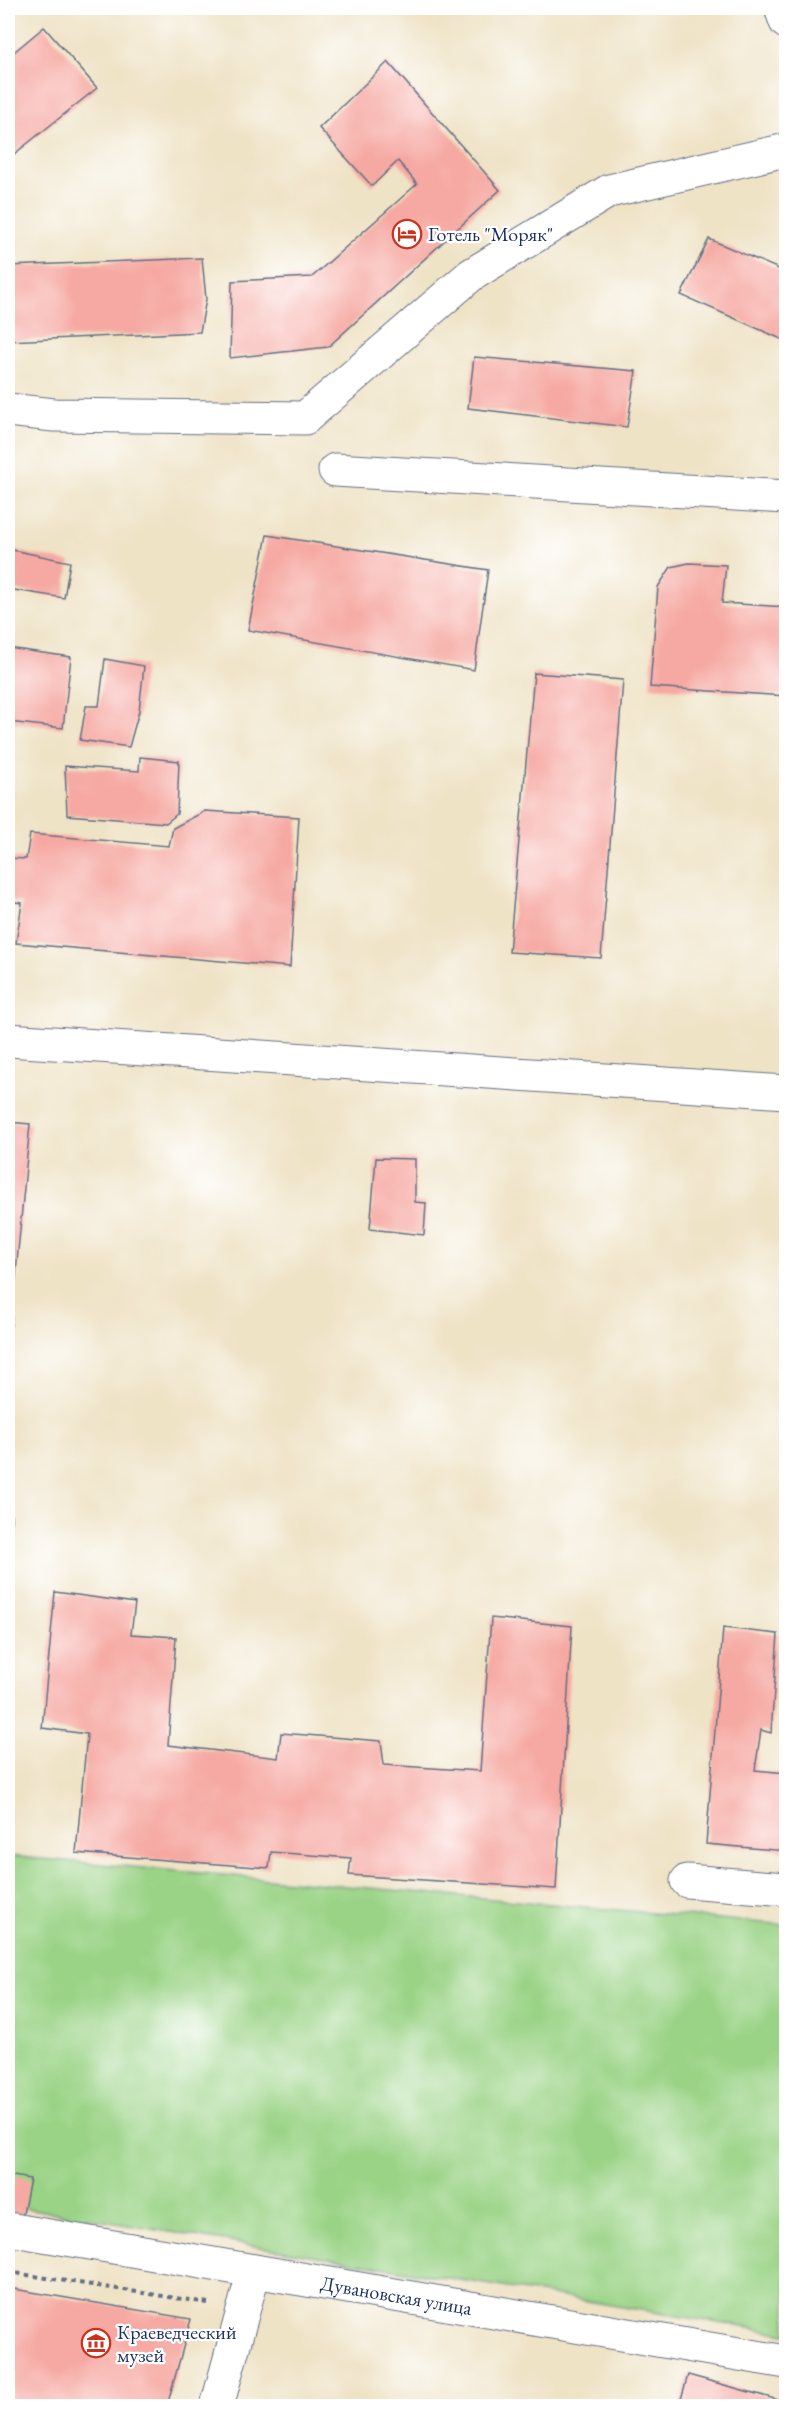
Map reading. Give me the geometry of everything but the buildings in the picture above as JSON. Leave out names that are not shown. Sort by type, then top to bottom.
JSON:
[{"type":"street","points":[[780,8],[786,22]]},
{"type":"street","points":[[8,410],[54,415],[305,418],[471,275],[609,191],[786,150]]},
{"type":"street","points":[[335,470],[786,497]]},
{"type":"street","points":[[8,1040],[786,1092]]},
{"type":"street","points":[[687,1881],[786,1888]]},
{"type":"street","name":"Дувановская улица","points":[[8,2229],[786,2362]]},
{"type":"street","points":[[217,2406],[254,2271]]},
{"type":"path","points":[[8,2272],[243,2309]]},
{"type":"green space","points":[[8,1856],[786,1925],[786,2334],[8,2205]]},
{"type":"place","name":"Готель \"Моряк\"","points":[[407,234]]},
{"type":"place","name":"Краеведческий музей","points":[[96,2343]]}]
